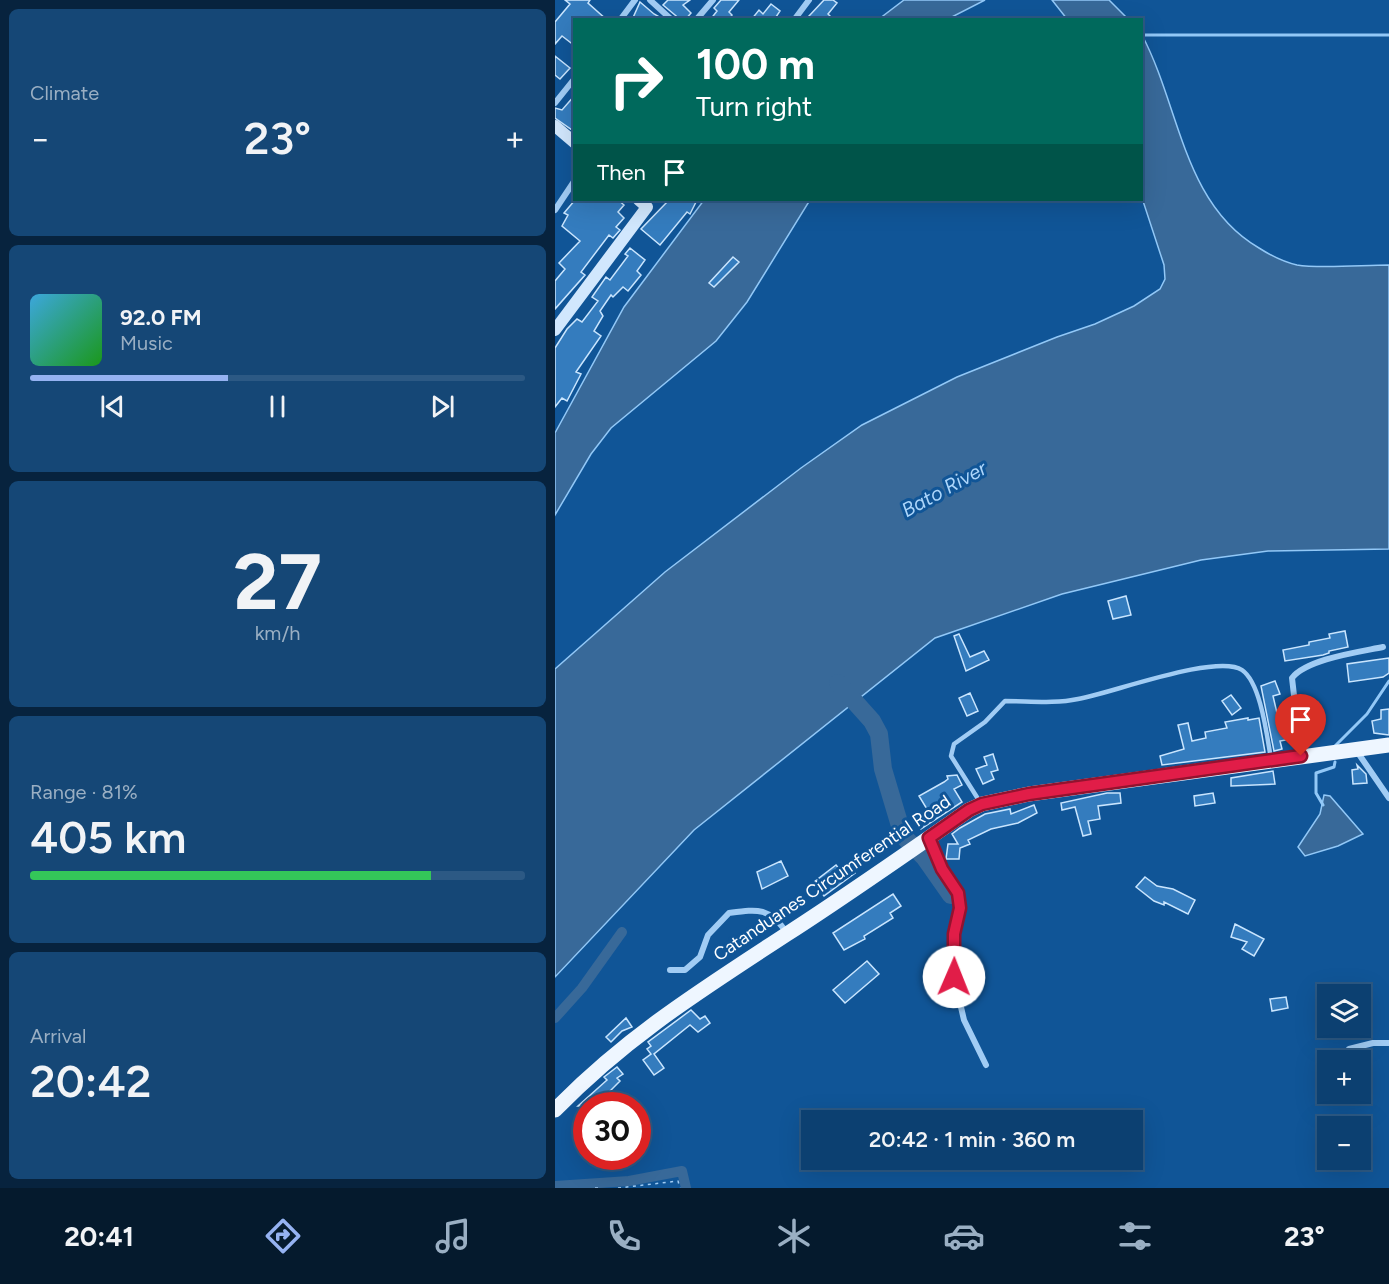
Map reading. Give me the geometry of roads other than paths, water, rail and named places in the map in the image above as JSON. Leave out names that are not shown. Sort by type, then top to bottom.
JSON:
[{"type":"main road","name":"Catanduanes Circumferential Road","points":[[555,1110],[586,1078],[638,1034],[700,989],[787,934],[969,810],[982,804],[1029,794],[1389,746]]},
{"type":"street","points":[[622,18],[635,0]]},
{"type":"street","points":[[650,0],[670,18]]},
{"type":"street","points":[[698,18],[713,0]]},
{"type":"street","points":[[796,18],[809,0]]},
{"type":"street","points":[[555,103],[573,80]]},
{"type":"street","points":[[555,126],[573,141]]},
{"type":"street","points":[[555,210],[573,183]]},
{"type":"street","points":[[555,330],[647,202]]},
{"type":"street","points":[[1301,756],[1292,678],[1298,671],[1324,662],[1383,647]]},
{"type":"street","points":[[1356,750],[1389,798]]},
{"type":"street","points":[[919,845],[942,869],[958,893],[960,908],[954,934],[954,977],[964,1020],[986,1065]]},
{"type":"street","points":[[669,970],[685,970],[700,957],[708,935],[729,913],[758,909],[777,918],[787,934]]},
{"type":"street","points":[[1349,1049],[1373,1043],[1389,1043]]},
{"type":"lane","points":[[982,804],[951,756],[954,744],[985,722],[1005,702],[1078,699],[1124,685],[1193,670],[1233,666],[1243,670],[1254,685],[1272,760]]},
{"type":"water","points":[[904,0],[985,0],[950,18],[880,18]]},
{"type":"water","points":[[1052,0],[1109,0],[1127,18],[1066,18]]},
{"type":"water","name":"Bato River","points":[[1143,37],[1155,63],[1186,152],[1199,180],[1214,206],[1234,229],[1259,248],[1297,265],[1329,267],[1389,265],[1389,549],[1268,551],[1201,560],[1062,594],[935,638],[694,830],[555,977],[555,669],[665,572],[801,468],[862,425],[957,377],[1095,324],[1134,306],[1160,289],[1165,279],[1164,265],[1143,201]]},
{"type":"water","points":[[703,201],[809,201],[747,302],[716,341],[611,428],[591,454],[555,515],[555,433],[624,307]]},
{"type":"water","points":[[1324,795],[1330,796],[1363,834],[1338,846],[1305,856],[1298,847],[1320,814]]},
{"type":"waterway","points":[[1143,35],[1389,35]]},
{"type":"waterway","points":[[1335,746],[1367,714],[1389,681]]},
{"type":"waterway","points":[[838,683],[872,721],[879,734],[883,769],[903,836],[925,858],[951,895]]},
{"type":"waterway","points":[[1323,805],[1316,793],[1316,773],[1334,767],[1335,762]]},
{"type":"waterway","points":[[555,1018],[582,988],[622,932]]},
{"type":"waterway","points":[[555,1186],[629,1181],[682,1171],[686,1188]]}]
